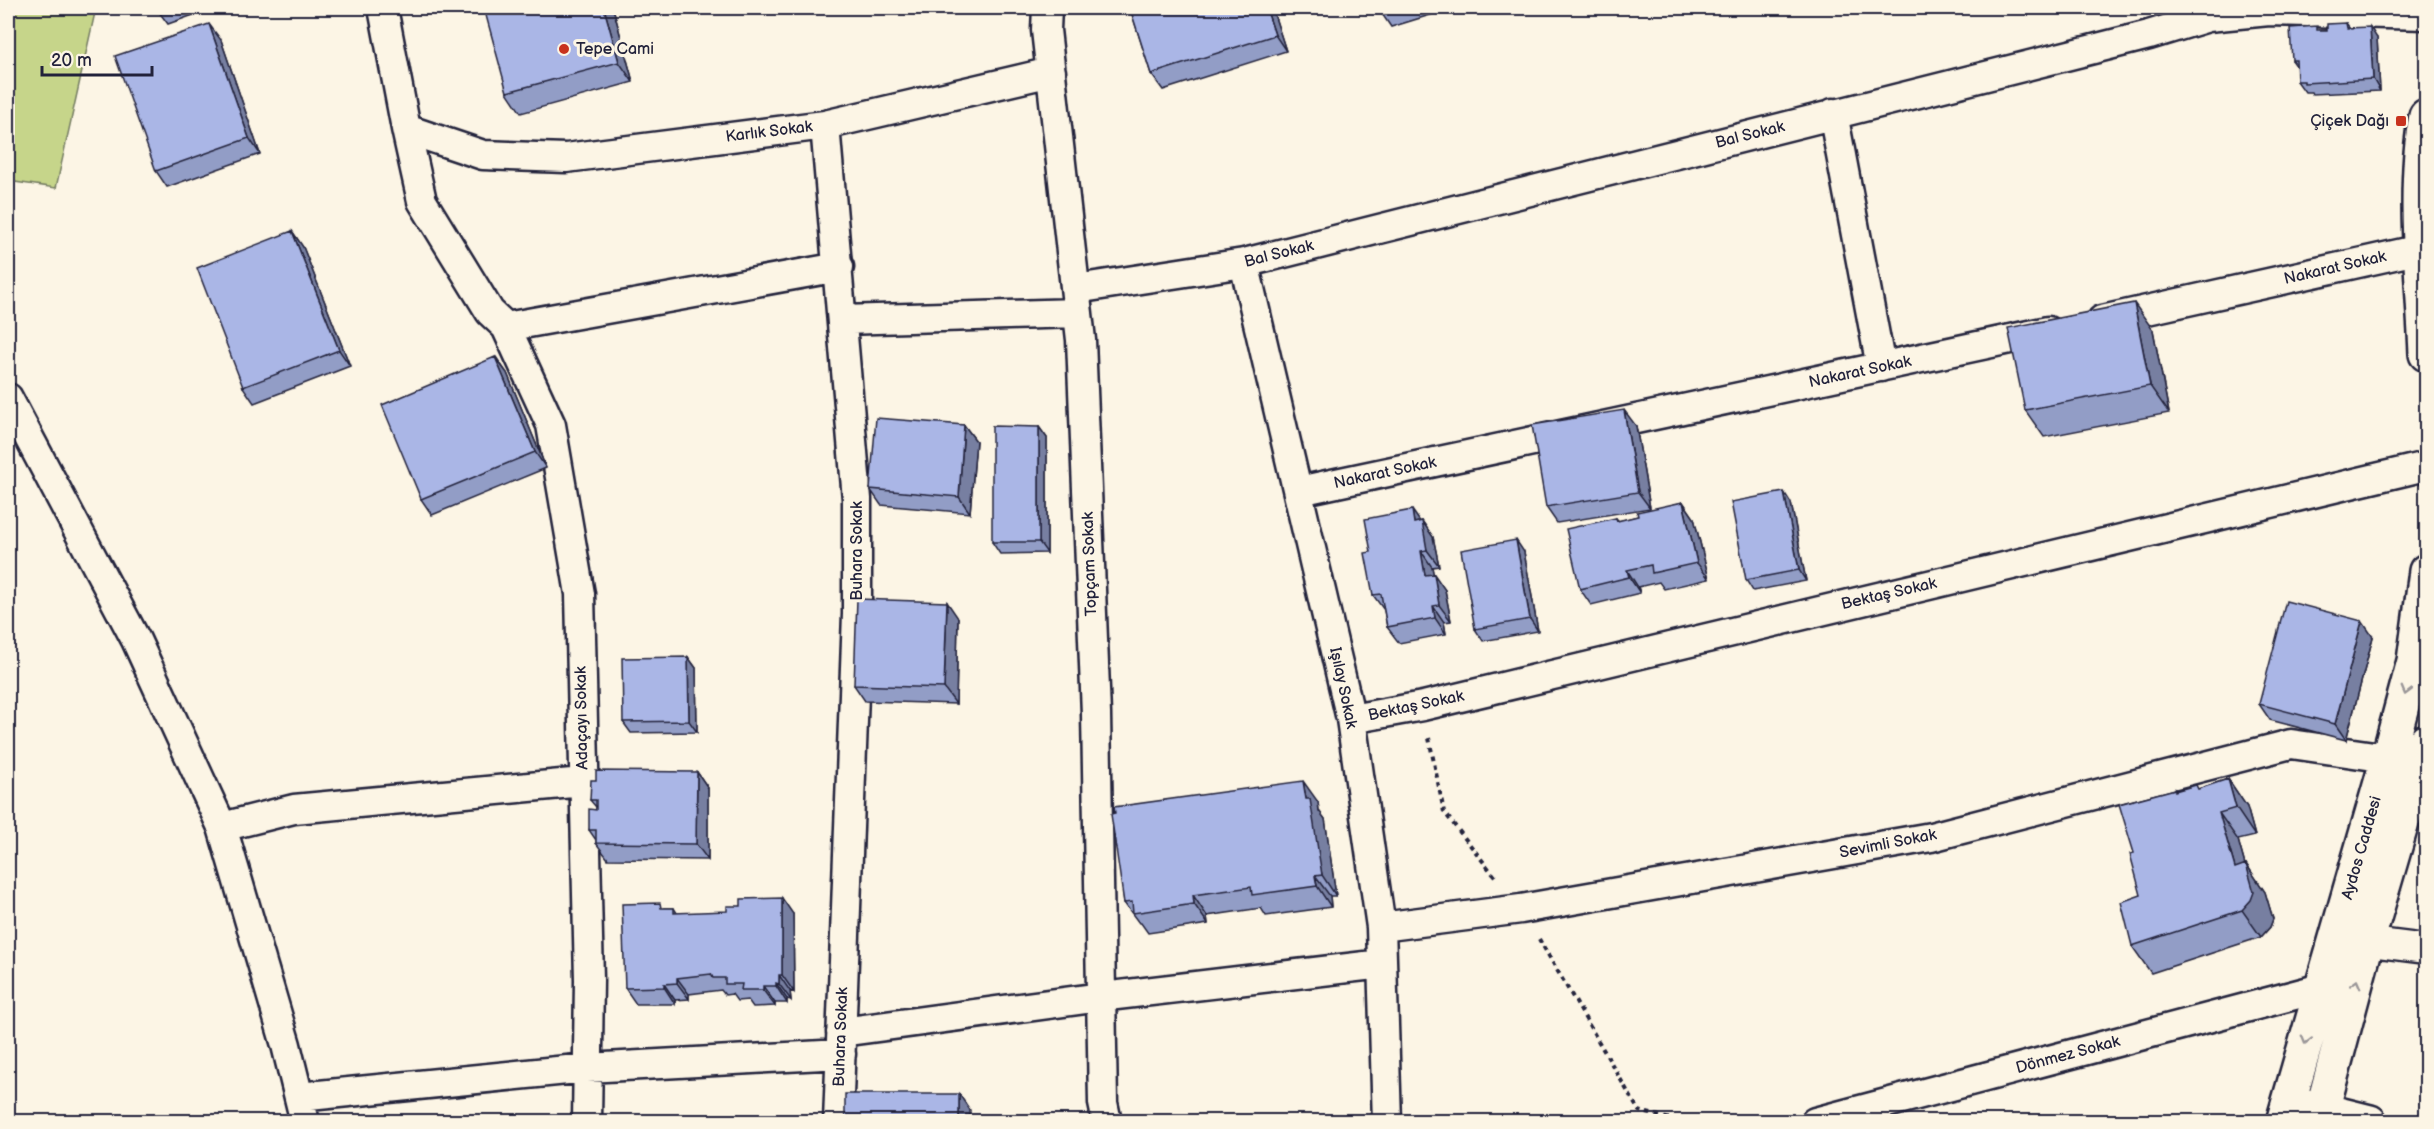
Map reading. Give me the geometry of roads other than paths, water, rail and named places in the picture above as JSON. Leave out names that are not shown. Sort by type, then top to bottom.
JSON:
[{"type":"main road","points":[[2427,116],[2421,170],[2421,249],[2427,354]]},
{"type":"main road","name":"Aydos Caddesi","points":[[2321,1116],[2351,940],[2388,758],[2414,661],[2427,571]]},
{"type":"main road","name":"Aydos Caddesi","points":[[2286,1112],[2321,988],[2351,940],[2427,741]]},
{"type":"main road","points":[[2286,1112],[2370,1122]]},
{"type":"street","name":"Adaçayı Sokak","points":[[383,8],[405,129],[422,201],[490,312],[506,327],[551,425],[580,594],[589,980],[586,1122]]},
{"type":"street","name":"Topçam Sokak","points":[[1047,8],[1046,30],[1077,301],[1096,714],[1103,1103],[1107,1122]]},
{"type":"street","name":"Bal Sokak","points":[[843,320],[1077,301],[1244,263],[2149,35],[2208,17],[2269,11],[2427,15]]},
{"type":"street","name":"Karlık Sokak","points":[[405,129],[483,155],[566,158],[825,125],[1051,72]]},
{"type":"street","points":[[1833,113],[1881,367]]},
{"type":"street","name":"Buhara Sokak","points":[[825,125],[839,267],[857,499],[857,614],[838,1122]]},
{"type":"street","name":"Nakarat Sokak","points":[[1299,491],[2421,249]]},
{"type":"street","name":"Işılay Sokak","points":[[1244,263],[1351,719],[1381,927],[1387,1122]]},
{"type":"street","points":[[506,327],[839,267]]},
{"type":"street","points":[[8,398],[136,640],[222,826],[286,1044],[302,1109],[588,1068],[841,1043],[1101,997],[1382,964]]},
{"type":"street","name":"Bektaş Sokak","points":[[1351,719],[1423,706],[2427,466]]},
{"type":"street","name":"Sevimli Sokak","points":[[1381,927],[1521,909],[1931,837],[2291,744],[2388,758]]},
{"type":"street","points":[[222,826],[294,809],[583,782]]},
{"type":"street","points":[[2351,940],[2427,949]]},
{"type":"street","name":"Dönmez Sokak","points":[[1815,1122],[2321,988]]},
{"type":"place","name":"Tepe Cami","points":[[564,49]]},
{"type":"place","name":"Çiçek Dağı","points":[[2401,121]]}]
